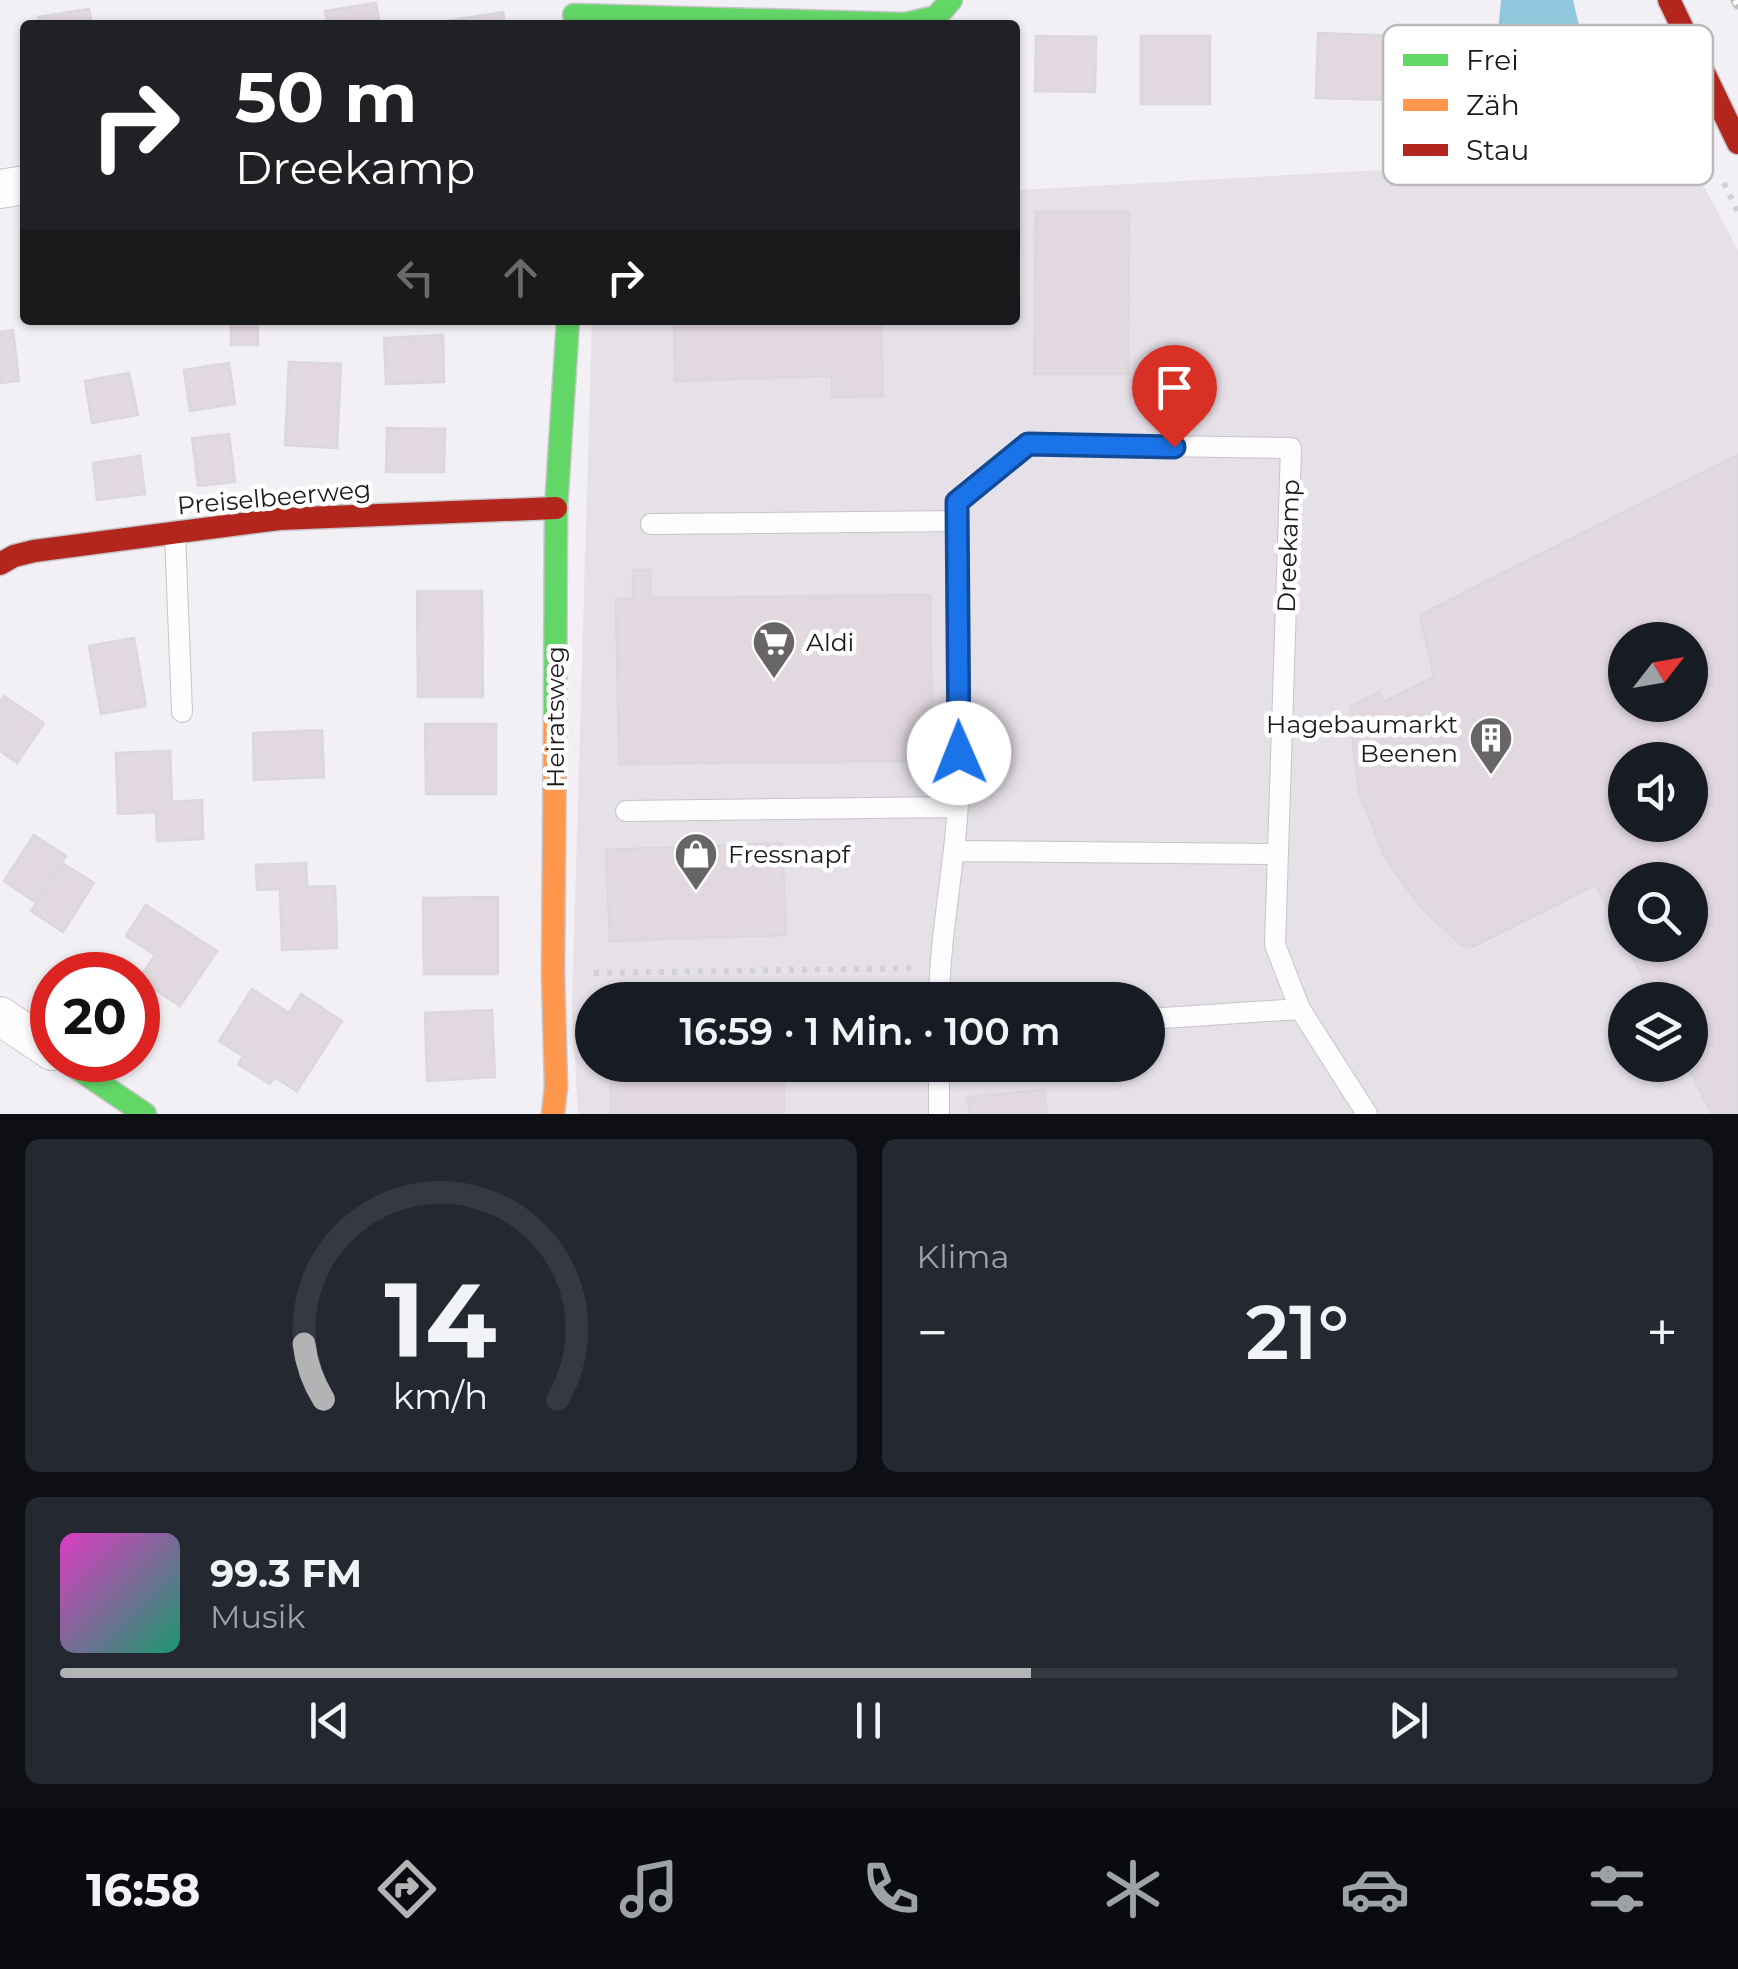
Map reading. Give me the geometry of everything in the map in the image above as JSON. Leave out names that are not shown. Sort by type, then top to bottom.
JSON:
[{"type":"street","points":[[923,20],[936,17],[952,0]]},
{"type":"street","points":[[1669,0],[1681,25]]},
{"type":"street","points":[[573,13],[784,20]]},
{"type":"street","points":[[1713,91],[1738,142]]},
{"type":"street","name":"Heiratsweg","points":[[553,1114],[556,508],[568,325]]},
{"type":"street","name":"Preiselbeerweg","points":[[0,564],[34,552],[278,519],[556,508]]},
{"type":"street","points":[[0,1016],[30,1036]]},
{"type":"street","points":[[98,1082],[145,1114]]},
{"type":"lane","name":"Dreekamp","points":[[957,521],[957,502],[1028,444],[1291,448],[1276,946],[1300,1009],[1367,1114]]},
{"type":"lane","points":[[651,524],[957,521],[960,782],[939,982]]},
{"type":"lane","points":[[175,532],[182,712]]},
{"type":"lane","points":[[626,811],[957,807]]},
{"type":"lane","points":[[954,851],[1278,854]]},
{"type":"lane","points":[[1165,1018],[1300,1009]]},
{"type":"lane","points":[[938,1082],[939,1114]]},
{"type":"path","points":[[553,974],[939,968]]},
{"type":"shaded area","points":[[1383,170],[1383,185],[1703,185],[1738,250],[1738,1114],[578,1114],[576,1082],[1165,1082],[1165,982],[575,982],[575,1060],[572,1006],[592,325],[1020,325],[1020,190]]},
{"type":"water","points":[[1501,0],[1573,0],[1579,25],[1499,25]]},
{"type":"building","points":[[376,3],[379,20],[327,20],[325,11]]},
{"type":"building","points":[[89,9],[91,20],[39,20],[38,17]]},
{"type":"building","points":[[503,12],[504,20],[452,20]]},
{"type":"building","points":[[1318,33],[1383,36],[1383,100],[1316,98]]},
{"type":"building","points":[[1036,36],[1096,37],[1095,92],[1035,91]]},
{"type":"building","points":[[1141,36],[1210,36],[1210,104],[1141,104]]},
{"type":"building","points":[[1036,212],[1129,212],[1128,374],[1034,374]]},
{"type":"building","points":[[231,325],[258,325],[258,345],[231,345]]},
{"type":"building","points":[[674,325],[881,325],[883,396],[832,397],[832,376],[675,381]]},
{"type":"building","points":[[13,330],[19,381],[0,383],[0,332]]},
{"type":"building","points":[[443,335],[444,382],[386,384],[384,338]]},
{"type":"building","points":[[289,362],[341,364],[337,448],[285,445]]},
{"type":"building","points":[[229,363],[235,404],[190,411],[184,370]]},
{"type":"building","points":[[129,373],[138,415],[92,423],[85,381]]},
{"type":"building","points":[[387,428],[445,429],[444,472],[386,472]]},
{"type":"building","points":[[229,434],[235,482],[198,486],[192,438]]},
{"type":"building","name":"Hagebaumarkt Beenen","points":[[1738,455],[1738,1114],[1712,1114],[1696,1082],[1708,1082],[1708,982],[1645,982],[1635,962],[1708,962],[1708,862],[1608,862],[1608,909],[1596,885],[1472,947],[1460,944],[1419,905],[1384,856],[1359,791],[1351,706],[1379,692],[1384,702],[1434,677],[1420,615]]},
{"type":"building","points":[[140,456],[145,494],[97,500],[93,463]]},
{"type":"building","name":"Aldi","points":[[633,570],[650,570],[651,598],[930,595],[933,761],[619,764],[616,599],[633,599]]},
{"type":"building","points":[[417,591],[482,591],[483,697],[418,697]]},
{"type":"building","points":[[134,638],[146,706],[101,714],[89,646]]},
{"type":"building","points":[[4,696],[44,723],[17,763],[0,751],[0,702]]},
{"type":"building","points":[[425,724],[496,724],[496,794],[426,794]]},
{"type":"building","points":[[322,730],[324,777],[254,780],[253,733]]},
{"type":"building","points":[[170,751],[172,802],[202,800],[203,839],[157,841],[156,812],[118,814],[116,753]]},
{"type":"building","points":[[34,835],[66,856],[36,903],[4,881]]},
{"type":"building","name":"Fressnapf","points":[[782,843],[786,935],[610,941],[606,850]]},
{"type":"building","points":[[62,863],[94,883],[63,932],[31,911]]},
{"type":"building","points":[[306,863],[307,887],[335,886],[337,948],[282,950],[280,889],[257,890],[256,865]]},
{"type":"building","points":[[498,897],[498,974],[424,974],[423,898]]},
{"type":"building","points":[[146,905],[217,951],[180,1006],[160,993],[160,952],[150,952],[126,936]]},
{"type":"building","points":[[252,989],[289,1013],[301,994],[342,1021],[297,1091],[274,1077],[270,1084],[238,1064],[243,1056],[219,1041]]},
{"type":"building","points":[[492,1010],[495,1077],[427,1081],[425,1013]]},
{"type":"building","points":[[611,1082],[784,1082],[784,1114],[611,1114]]},
{"type":"building","points":[[1044,1090],[1047,1114],[970,1114],[967,1097]]},
{"type":"railway","points":[[1736,0],[1738,4]]},
{"type":"traffic: fast","points":[[923,20],[936,17],[951,0]]},
{"type":"traffic: fast","points":[[574,15],[758,20]]},
{"type":"traffic: fast","points":[[555,719],[556,508],[568,325]]},
{"type":"traffic: fast","points":[[98,1082],[145,1114]]},
{"type":"traffic: slow","points":[[553,1114],[555,719]]},
{"type":"traffic: jam","points":[[1669,0],[1681,25]]},
{"type":"traffic: jam","points":[[1713,91],[1738,143]]},
{"type":"traffic: jam","points":[[0,564],[34,551],[279,519],[556,508]]},
{"type":"place","name":"Aldi","points":[[774,680]]},
{"type":"place","name":"Hagebaumarkt Beenen","points":[[1491,776]]},
{"type":"place","name":"Fressnapf","points":[[696,892]]},
{"type":"route","points":[[959,753],[957,502],[1028,444],[1174,447]]}]
